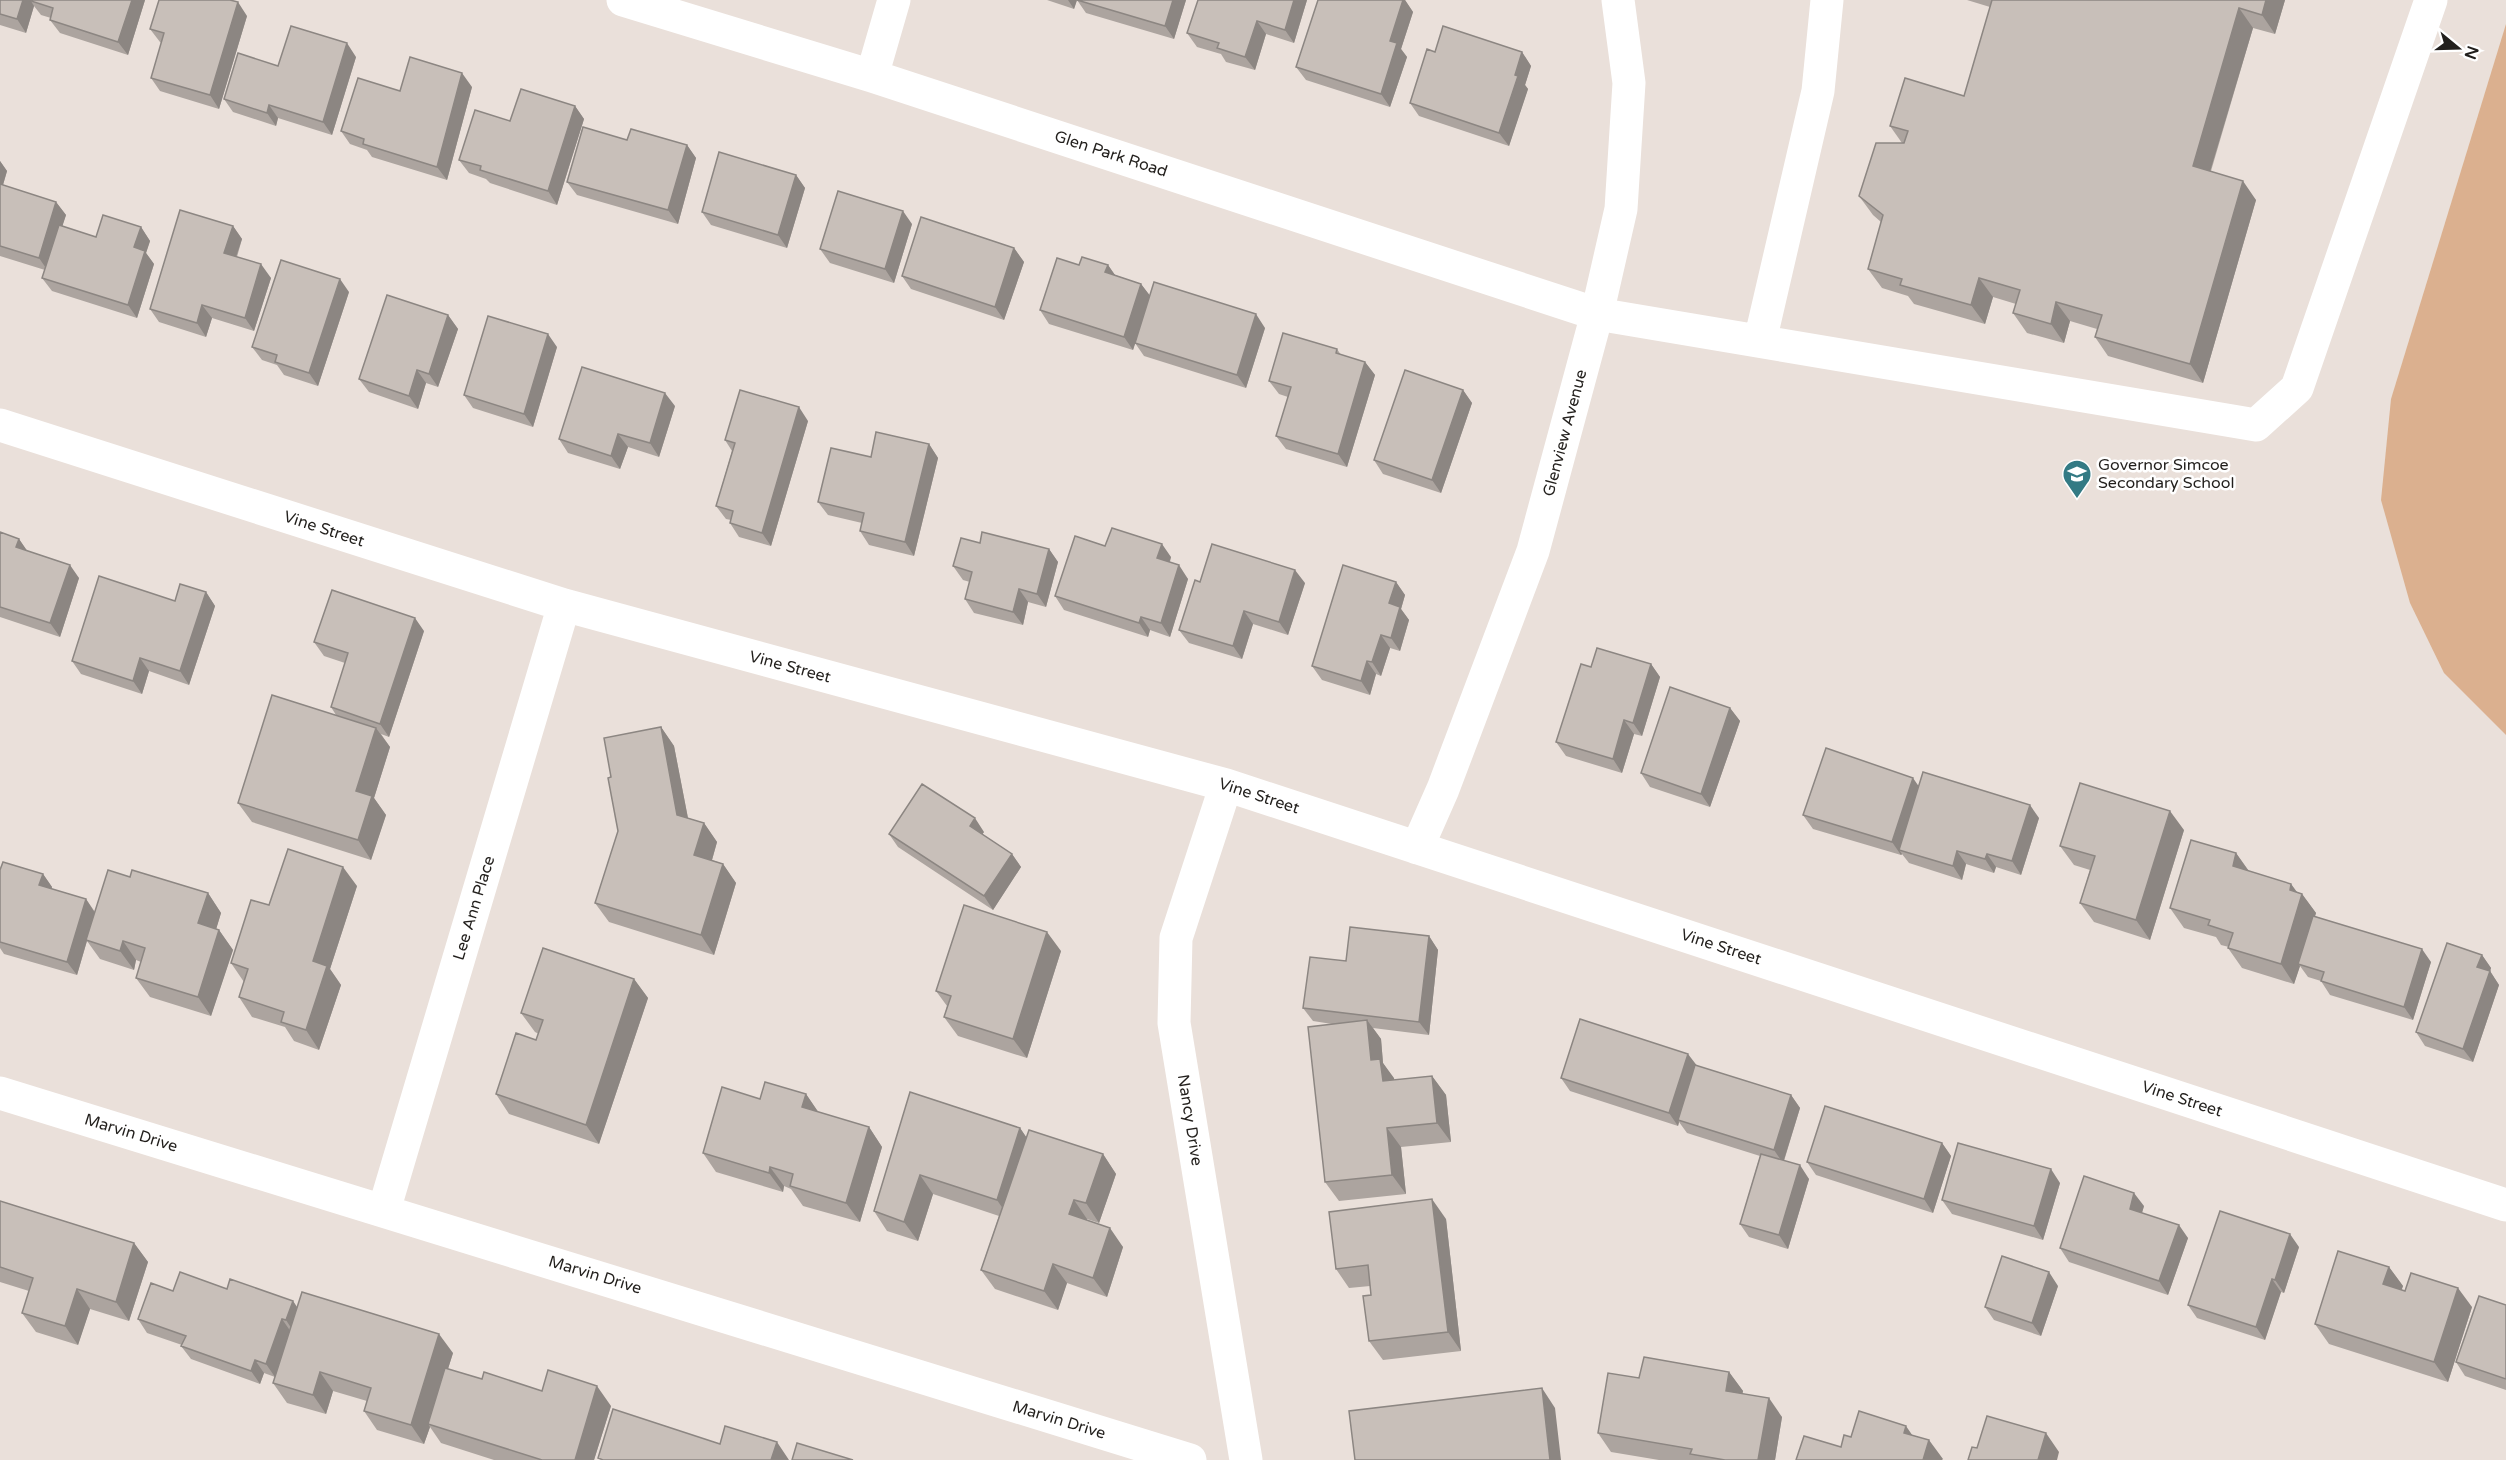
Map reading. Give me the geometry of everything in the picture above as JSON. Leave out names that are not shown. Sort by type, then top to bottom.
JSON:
[{"type":"street","name":"Glen Park Road","points":[[623,0],[872,76],[1597,314],[2256,424],[2297,388],[2431,0]]},
{"type":"street","points":[[872,76],[894,0]]},
{"type":"street","name":"Glenview Avenue","points":[[1417,848],[1443,789],[1533,550],[1597,314],[1621,209],[1628,106],[1629,83],[1618,0]]},
{"type":"street","points":[[1760,341],[1818,91],[1827,0]]},
{"type":"street","name":"Vine Street","points":[[0,425],[564,605],[1226,785],[2506,1204]]},
{"type":"street","name":"Lee Ann Place","points":[[384,1210],[564,605]]},
{"type":"street","name":"Nancy Drive","points":[[1226,785],[1176,938],[1174,1023],[1246,1460]]},
{"type":"street","name":"Marvin Drive","points":[[0,1093],[1190,1460]]},
{"type":"shaded area","points":[[2506,24],[2506,735],[2444,673],[2410,603],[2381,500],[2391,399]]},
{"type":"building","points":[[0,0],[23,0],[17,19],[0,14]]},
{"type":"building","points":[[32,0],[132,0],[118,42],[50,20],[53,8]]},
{"type":"building","points":[[159,0],[238,2],[210,95],[151,78],[164,33],[150,29]]},
{"type":"building","points":[[1077,0],[1173,0],[1165,26]]},
{"type":"building","points":[[1198,0],[1294,0],[1285,30],[1257,21],[1245,57],[1217,48],[1219,43],[1187,33]]},
{"type":"building","points":[[1318,0],[1403,0],[1390,41],[1397,43],[1381,94],[1296,67]]},
{"type":"building","points":[[1992,0],[2266,0],[2262,15],[2239,8],[2193,166],[2243,181],[2190,364],[2095,337],[2102,315],[2056,302],[2051,324],[2013,313],[2020,290],[1979,278],[1971,305],[1900,285],[1902,279],[1868,269],[1883,215],[1859,196],[1876,143],[1904,143],[1908,131],[1890,126],[1905,78],[1964,96]]},
{"type":"building","points":[[291,26],[347,43],[323,122],[269,105],[267,113],[224,99],[238,53],[278,66]]},
{"type":"building","points":[[1443,26],[1522,52],[1515,75],[1518,76],[1499,133],[1410,103],[1427,49],[1435,52]]},
{"type":"building","points":[[410,57],[462,73],[437,167],[363,144],[364,139],[341,131],[358,78],[400,91]]},
{"type":"building","points":[[521,89],[575,106],[548,191],[480,170],[481,166],[459,160],[475,110],[510,121]]},
{"type":"building","points":[[583,127],[627,140],[631,129],[687,145],[668,210],[567,182]]},
{"type":"building","points":[[719,152],[796,175],[778,235],[702,212]]},
{"type":"building","points":[[0,184],[56,202],[39,258],[0,246]]},
{"type":"building","points":[[838,191],[903,211],[885,269],[820,249]]},
{"type":"building","points":[[180,210],[233,226],[224,253],[261,264],[245,318],[202,305],[197,323],[150,309]]},
{"type":"building","points":[[103,215],[141,227],[134,247],[145,251],[128,305],[42,278],[59,225],[96,237]]},
{"type":"building","points":[[921,217],[1014,248],[995,307],[902,276]]},
{"type":"building","points":[[1082,257],[1108,265],[1105,272],[1141,284],[1124,337],[1040,310],[1057,258],[1079,265]]},
{"type":"building","points":[[281,260],[340,279],[309,373],[275,362],[277,355],[252,347]]},
{"type":"building","points":[[1154,282],[1256,314],[1237,375],[1135,343]]},
{"type":"building","points":[[387,295],[448,315],[429,374],[417,370],[409,396],[359,379]]},
{"type":"building","points":[[488,316],[548,334],[524,414],[464,395]]},
{"type":"building","points":[[1283,333],[1337,349],[1336,353],[1365,362],[1338,454],[1276,436],[1291,387],[1269,381]]},
{"type":"building","points":[[582,367],[665,393],[650,443],[618,434],[611,456],[559,439]]},
{"type":"building","points":[[1405,370],[1463,390],[1432,480],[1374,460]]},
{"type":"building","points":[[740,390],[799,407],[762,533],[730,523],[733,511],[716,506],[735,443],[725,440]]},
{"type":"building","points":[[876,432],[929,444],[905,542],[860,531],[864,513],[818,502],[831,448],[871,457]]},
{"type":"building","points":[[1112,528],[1162,544],[1157,558],[1179,565],[1161,623],[1141,617],[1139,623],[1055,596],[1075,536],[1105,546]]},
{"type":"building","points":[[0,532],[19,539],[16,547],[70,565],[50,623],[0,607]]},
{"type":"building","points":[[982,532],[1049,549],[1037,594],[1019,589],[1013,612],[965,599],[972,572],[953,566],[961,538],[980,543]]},
{"type":"building","points":[[1212,544],[1295,570],[1279,622],[1244,611],[1233,646],[1179,630],[1195,580],[1200,582]]},
{"type":"building","points":[[1343,565],[1396,582],[1389,603],[1400,607],[1391,638],[1381,635],[1372,662],[1367,661],[1361,681],[1312,666]]},
{"type":"building","points":[[99,576],[175,601],[180,584],[206,592],[180,671],[140,658],[133,681],[72,661]]},
{"type":"building","points":[[332,590],[415,618],[380,724],[331,707],[348,653],[314,642]]},
{"type":"building","points":[[1597,648],[1651,664],[1633,723],[1624,720],[1613,759],[1556,742],[1581,664],[1591,667]]},
{"type":"building","points":[[1670,687],[1730,708],[1701,794],[1641,773]]},
{"type":"building","points":[[272,695],[376,728],[356,791],[372,796],[358,840],[238,803]]},
{"type":"building","points":[[661,727],[677,815],[704,823],[694,855],[723,864],[701,935],[595,903],[618,831],[608,778],[611,777],[604,738]]},
{"type":"building","points":[[1826,748],[1913,778],[1892,842],[1803,815]]},
{"type":"building","points":[[1923,772],[2030,805],[2012,861],[1987,854],[1985,859],[1957,851],[1953,866],[1899,850]]},
{"type":"building","points":[[2080,783],[2170,811],[2136,920],[2080,903],[2095,856],[2060,846]]},
{"type":"building","points":[[922,784],[975,818],[970,826],[1012,854],[984,896],[889,834]]},
{"type":"building","points":[[2191,840],[2236,853],[2233,866],[2291,884],[2290,890],[2302,894],[2281,964],[2228,948],[2233,933],[2208,925],[2210,920],[2170,908]]},
{"type":"building","points":[[288,849],[343,867],[313,961],[327,966],[306,1030],[281,1022],[284,1012],[239,997],[248,969],[231,963],[251,900],[269,905]]},
{"type":"building","points":[[3,862],[43,874],[39,885],[86,899],[67,962],[0,942],[0,870]]},
{"type":"building","points":[[108,870],[130,877],[132,870],[208,893],[198,923],[219,930],[198,997],[136,978],[145,948],[123,941],[120,951],[86,940]]},
{"type":"building","points":[[964,905],[1047,932],[1013,1039],[944,1017],[951,996],[936,991]]},
{"type":"building","points":[[2313,916],[2422,949],[2404,1007],[2321,981],[2324,972],[2298,964]]},
{"type":"building","points":[[1350,927],[1429,936],[1419,1022],[1303,1008],[1310,957],[1346,961]]},
{"type":"building","points":[[2447,943],[2482,955],[2477,967],[2490,971],[2463,1049],[2416,1032]]},
{"type":"building","points":[[543,948],[634,979],[586,1125],[496,1094],[516,1033],[536,1040],[543,1020],[521,1013]]},
{"type":"building","points":[[1580,1019],[1688,1054],[1669,1113],[1561,1078]]},
{"type":"building","points":[[1367,1020],[1371,1060],[1380,1059],[1383,1081],[1432,1076],[1437,1123],[1387,1128],[1392,1175],[1325,1182],[1308,1027]]},
{"type":"building","points":[[1695,1065],[1791,1095],[1774,1150],[1678,1120]]},
{"type":"building","points":[[765,1082],[806,1094],[802,1107],[869,1127],[846,1203],[790,1186],[793,1174],[770,1167],[769,1173],[703,1153],[722,1087],[760,1099]]},
{"type":"building","points":[[910,1092],[1020,1128],[997,1200],[920,1175],[904,1222],[874,1211]]},
{"type":"building","points":[[1825,1106],[1942,1143],[1924,1199],[1807,1162]]},
{"type":"building","points":[[1029,1130],[1103,1154],[1086,1203],[1074,1200],[1069,1214],[1110,1228],[1093,1278],[1053,1264],[1044,1291],[981,1270]]},
{"type":"building","points":[[1958,1143],[2051,1169],[2034,1226],[1942,1200]]},
{"type":"building","points":[[1761,1154],[1800,1165],[1779,1235],[1740,1224]]},
{"type":"building","points":[[2084,1176],[2134,1193],[2130,1209],[2179,1225],[2159,1281],[2060,1248]]},
{"type":"building","points":[[1432,1199],[1448,1332],[1369,1341],[1363,1296],[1371,1295],[1368,1265],[1336,1269],[1329,1212]]},
{"type":"building","points":[[0,1201],[134,1243],[116,1302],[77,1289],[65,1326],[22,1313],[33,1278],[0,1267]]},
{"type":"building","points":[[2220,1211],[2290,1234],[2256,1327],[2188,1305]]},
{"type":"building","points":[[2338,1251],[2389,1267],[2383,1284],[2405,1291],[2411,1273],[2458,1288],[2434,1362],[2315,1324]]},
{"type":"building","points":[[2002,1256],[2049,1272],[2032,1323],[1985,1307]]},
{"type":"building","points":[[180,1272],[227,1289],[230,1279],[293,1301],[286,1320],[282,1319],[266,1364],[255,1360],[251,1371],[181,1346],[186,1336],[138,1319],[151,1283],[173,1291]]},
{"type":"building","points":[[302,1292],[439,1334],[411,1425],[364,1411],[371,1388],[320,1372],[313,1395],[273,1383]]},
{"type":"building","points":[[2479,1296],[2506,1305],[2506,1379],[2456,1362]]},
{"type":"building","points":[[1644,1357],[1729,1372],[1726,1391],[1769,1398],[1758,1460],[1725,1460],[1690,1454],[1692,1449],[1598,1433],[1608,1373],[1639,1378]]},
{"type":"building","points":[[445,1368],[482,1379],[484,1372],[542,1391],[548,1370],[597,1386],[575,1460],[542,1460],[428,1424]]},
{"type":"building","points":[[1542,1388],[1550,1460],[1355,1460],[1349,1411]]},
{"type":"building","points":[[613,1409],[720,1444],[725,1426],[777,1442],[771,1460],[603,1460],[598,1458]]},
{"type":"building","points":[[1859,1411],[1906,1426],[1904,1433],[1929,1440],[1923,1460],[1796,1460],[1804,1436],[1841,1447],[1844,1435],[1851,1437]]},
{"type":"building","points":[[1987,1416],[2046,1433],[2038,1460],[1968,1460],[1972,1447],[1977,1448]]},
{"type":"building","points":[[797,1443],[853,1460],[792,1460]]},
{"type":"place","name":"Governor Simcoe Secondary School","points":[[2077,500]]}]
